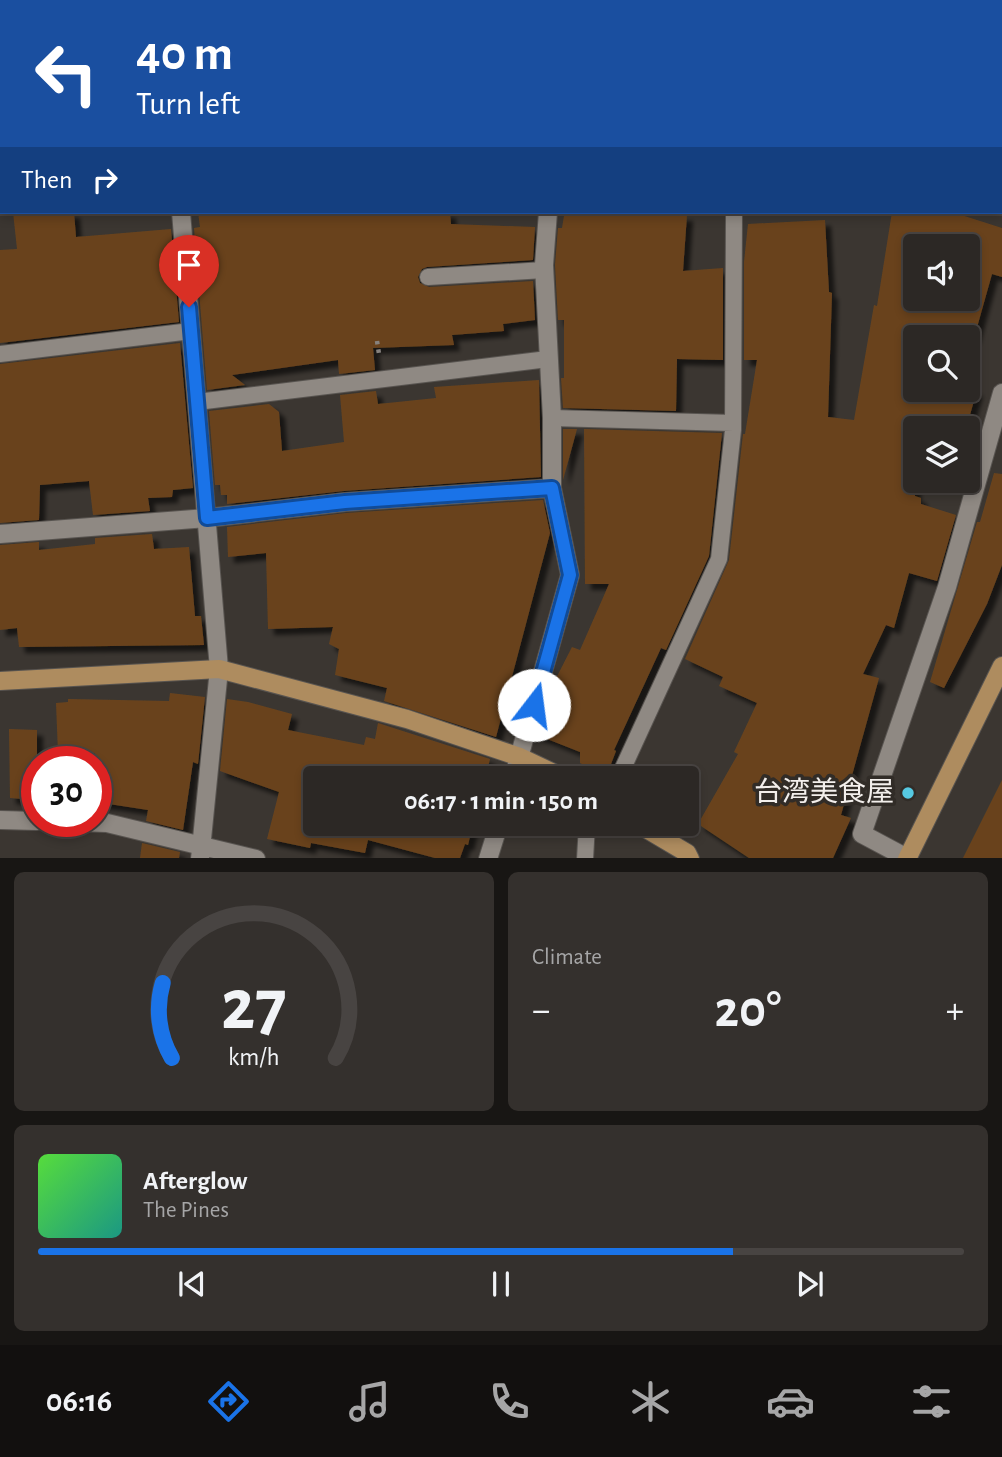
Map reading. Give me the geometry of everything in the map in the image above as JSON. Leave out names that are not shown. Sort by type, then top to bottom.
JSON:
[{"type":"street","points":[[181,214],[219,670],[201,852]]},
{"type":"street","points":[[517,766],[570,575],[552,488],[552,418],[544,270],[548,214]]},
{"type":"street","points":[[1002,393],[947,587],[862,834],[907,858],[1002,666]]},
{"type":"street","points":[[0,534],[207,518],[345,502],[552,488]]},
{"type":"street","points":[[0,681],[219,670],[407,719],[520,757],[538,766]]},
{"type":"street","points":[[0,820],[21,821]]},
{"type":"street","points":[[112,824],[201,852],[248,858]]},
{"type":"street","points":[[488,858],[495,836]]},
{"type":"street","points":[[658,836],[687,853],[690,858]]},
{"type":"lane","points":[[624,766],[719,559],[733,423],[734,214]]},
{"type":"lane","points":[[428,277],[544,270]]},
{"type":"lane","points":[[0,354],[191,331]]},
{"type":"lane","points":[[197,402],[548,359]]},
{"type":"lane","points":[[552,418],[733,423]]},
{"type":"lane","points":[[585,858],[586,836]]},
{"type":"building","points":[[13,214],[74,214],[76,237],[171,229],[179,322],[0,343],[0,250],[17,249]]},
{"type":"building","points":[[198,214],[450,214],[451,224],[535,227],[533,260],[427,267],[422,269],[418,277],[420,283],[429,287],[533,281],[535,320],[503,324],[504,331],[452,335],[454,345],[373,348],[375,370],[339,374],[338,360],[232,375],[245,385],[207,390],[194,228],[200,227]]},
{"type":"building","points":[[892,214],[958,214],[1002,228],[1002,277],[992,274],[978,325],[903,325],[903,402],[974,402],[970,416],[903,416],[903,493],[915,493],[915,496],[921,498],[921,504],[956,515],[937,581],[909,573],[894,628],[886,625],[863,674],[879,678],[841,815],[851,818],[833,858],[749,858],[699,822],[738,754],[734,752],[757,703],[719,686],[723,677],[685,659],[729,560],[743,434],[757,360],[744,360],[744,262],[748,224],[825,220],[829,292],[832,293],[828,417],[854,420],[874,305],[877,306]]},
{"type":"building","points":[[687,215],[683,271],[723,268],[723,360],[677,359],[676,411],[563,408],[561,378],[564,378],[564,320],[558,320],[555,265],[558,228],[562,228],[564,216]]},
{"type":"building","points":[[180,343],[193,488],[173,490],[172,497],[148,498],[150,511],[93,515],[89,481],[40,485],[39,520],[0,523],[0,364]]},
{"type":"building","points":[[539,380],[541,477],[344,491],[227,504],[227,495],[221,495],[220,485],[215,485],[209,411],[269,404],[279,412],[282,451],[344,442],[340,395],[376,391],[378,404],[436,398],[434,387]]},
{"type":"building","points":[[563,429],[577,429],[563,480]]},
{"type":"building","points":[[584,429],[722,433],[709,556],[666,650],[661,648],[614,750],[616,751],[610,766],[586,766],[580,763],[580,752],[537,735],[549,692],[572,647],[580,650],[609,584],[585,584]]},
{"type":"building","points":[[994,473],[1002,474],[1002,565],[987,604],[944,688],[930,682]]},
{"type":"building","points":[[543,500],[550,533],[496,737],[384,701],[387,688],[335,675],[339,649],[329,644],[333,627],[268,629],[266,553],[228,557],[227,527],[346,513]]},
{"type":"building","points":[[152,534],[154,549],[189,547],[195,616],[201,616],[204,645],[19,647],[17,628],[0,630],[0,545],[39,542],[39,550],[95,544],[95,538]]},
{"type":"building","points":[[170,693],[205,697],[198,764],[193,762],[183,830],[146,821],[148,810],[112,804],[112,746],[58,746],[56,703],[68,702],[68,699],[169,701]]},
{"type":"building","points":[[227,699],[292,714],[288,730],[364,745],[366,737],[375,739],[378,723],[490,759],[488,766],[303,766],[303,836],[470,836],[460,858],[435,858],[368,840],[365,853],[311,843],[310,848],[267,839],[279,792],[220,771]]},
{"type":"building","points":[[9,729],[37,730],[37,746],[21,746],[21,799],[10,798]]},
{"type":"building","points":[[1002,780],[1002,858],[963,858]]},
{"type":"building","points":[[142,843],[180,852],[179,858],[140,858]]},
{"type":"place","name":"台湾美食屋","points":[[908,793]]},
{"type":"route","points":[[189,307],[207,518],[345,502],[552,488],[570,575],[534,705]]}]
